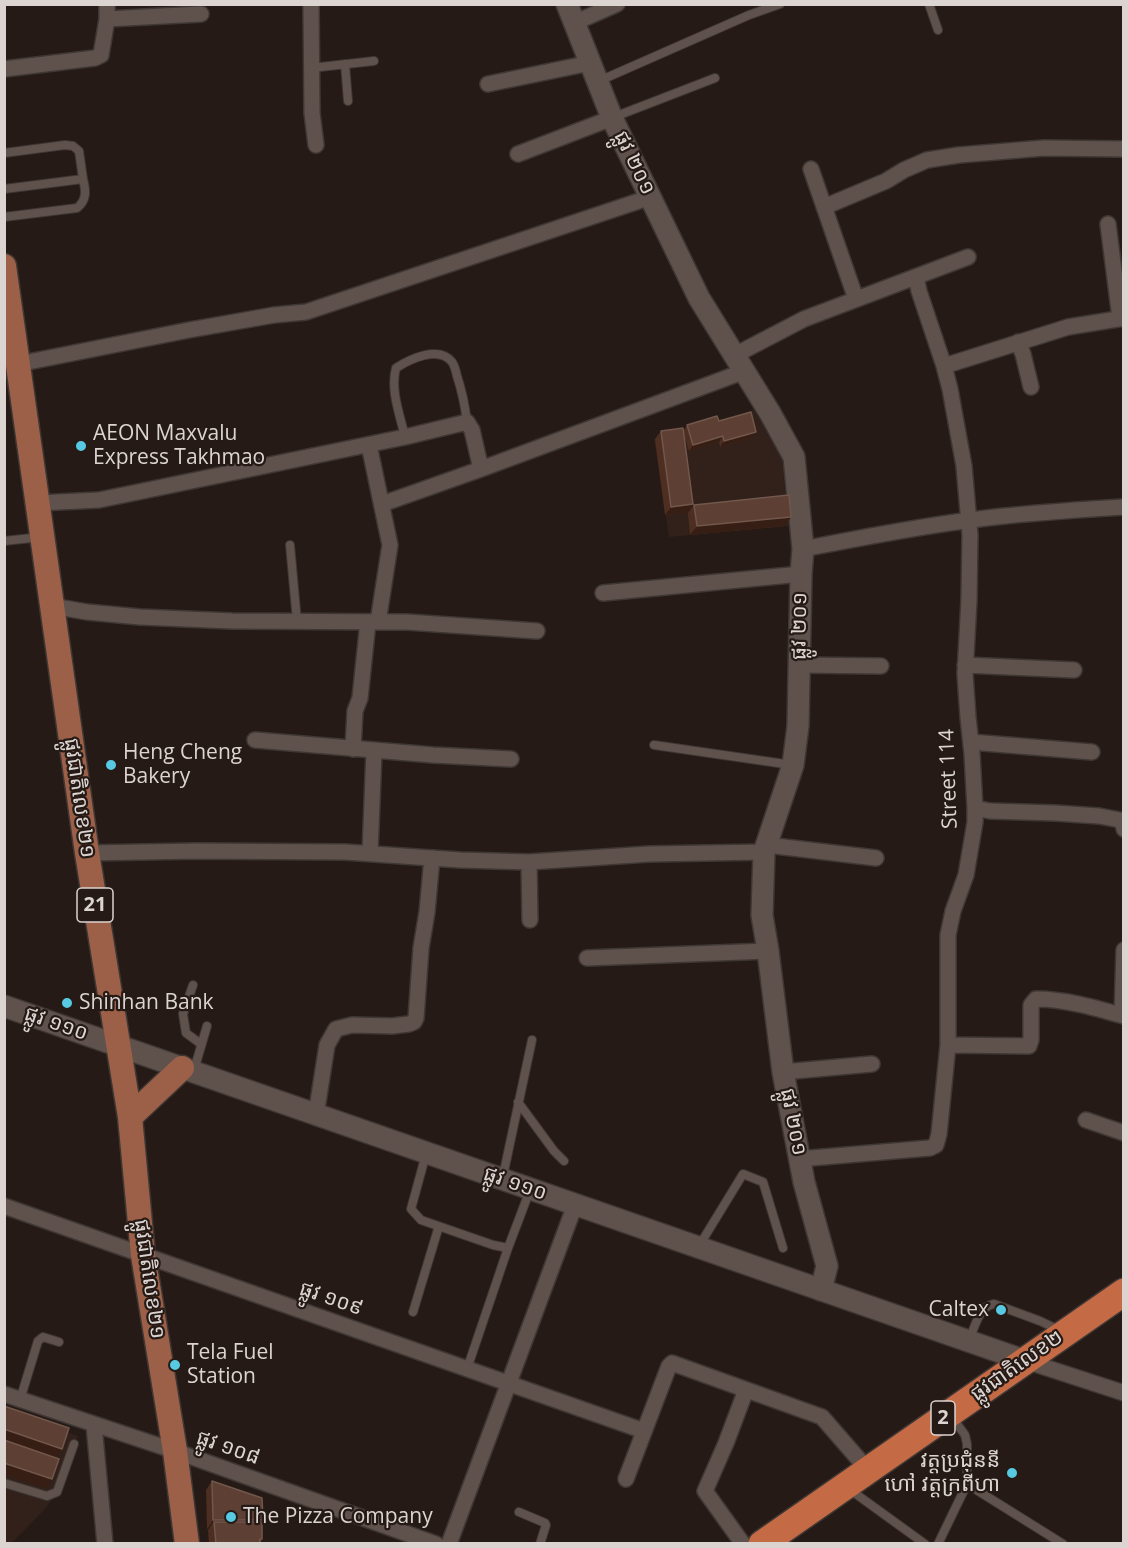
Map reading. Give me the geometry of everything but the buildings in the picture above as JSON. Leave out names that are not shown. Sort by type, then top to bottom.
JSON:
[{"type":"highway","name":"ផ្លូវជាតិលេខ២","points":[[762,1544],[1124,1292]]},
{"type":"main road","name":"ផ្លូវជាតិលេខ២១","points":[[5,279],[87,853],[130,1117],[143,1255],[175,1452],[187,1544]]},
{"type":"main road","points":[[130,1117],[188,1070]]},
{"type":"street","points":[[311,4],[312,113],[316,145]]},
{"type":"street","points":[[570,14],[617,4]]},
{"type":"street","points":[[4,69],[95,58],[101,55],[104,49],[107,12],[201,14]]},
{"type":"street","name":"ផ្លូវ ២០១","points":[[570,14],[612,118],[699,298],[770,413],[794,457],[803,549],[798,726],[793,765],[766,849],[762,915],[783,1072],[804,1182],[827,1266],[821,1290]]},
{"type":"street","points":[[488,84],[594,72]]},
{"type":"street","points":[[518,154],[612,118]]},
{"type":"street","points":[[824,207],[886,181],[927,160],[1044,148],[1124,149]]},
{"type":"street","points":[[811,169],[856,299]]},
{"type":"street","points":[[18,364],[189,330],[274,315],[306,312],[651,197]]},
{"type":"street","points":[[944,366],[1068,327],[1122,318],[1108,224]]},
{"type":"street","points":[[382,504],[481,469],[740,363],[804,319],[968,257]]},
{"type":"street","name":"Street 114","points":[[800,1159],[930,1148],[936,1144],[939,1134],[948,1045],[948,935],[953,911],[966,875],[975,822],[965,665],[969,600],[969,520],[959,430],[944,366],[915,277]]},
{"type":"street","points":[[1017,342],[1023,354],[1031,387]]},
{"type":"street","points":[[38,503],[99,500],[369,445],[467,422],[472,430],[481,469]]},
{"type":"street","points":[[353,749],[355,711],[360,699],[373,622],[390,545],[369,445]]},
{"type":"street","points":[[803,549],[969,520],[1124,507]]},
{"type":"street","points":[[603,593],[801,574]]},
{"type":"street","points":[[52,606],[140,617],[232,621],[373,622],[537,631]]},
{"type":"street","points":[[965,665],[1074,670]]},
{"type":"street","points":[[799,666],[881,666]]},
{"type":"street","points":[[255,740],[374,751],[511,759]]},
{"type":"street","points":[[971,742],[1092,752]]},
{"type":"street","points":[[370,853],[374,751]]},
{"type":"street","points":[[975,808],[990,811],[1099,816],[1120,820],[1124,829]]},
{"type":"street","points":[[87,853],[197,850],[370,853],[460,860],[529,862],[766,849],[876,858]]},
{"type":"street","points":[[316,1115],[327,1045],[336,1029],[352,1024],[392,1026],[409,1024],[416,1018],[421,948],[432,858]]},
{"type":"street","points":[[529,862],[530,920]]},
{"type":"street","points":[[948,1045],[1029,1046],[1031,1005],[1036,999],[1048,999],[1123,1016],[1124,950]]},
{"type":"street","points":[[587,958],[768,951]]},
{"type":"street","name":"ផ្លូវ ១១០","points":[[4,1006],[1026,1361]]},
{"type":"street","points":[[783,1072],[872,1064]]},
{"type":"street","points":[[1086,1120],[1124,1133]]},
{"type":"street","points":[[448,1544],[575,1205]]},
{"type":"street","name":"ផ្លូវ ១០៩","points":[[4,1206],[644,1431]]},
{"type":"street","points":[[1026,1361],[1124,1393]]},
{"type":"street","points":[[626,1479],[669,1366],[672,1364],[822,1417],[868,1470]]},
{"type":"street","points":[[743,1544],[705,1491],[746,1390]]},
{"type":"street","name":"ផ្លូវ ១០៨","points":[[4,1394],[436,1544]]},
{"type":"street","points":[[94,1425],[105,1543]]},
{"type":"lane","points":[[594,72],[780,4]]},
{"type":"lane","points":[[929,4],[938,30]]},
{"type":"lane","points":[[311,68],[374,61]]},
{"type":"lane","points":[[345,64],[348,101]]},
{"type":"lane","points":[[612,118],[715,78]]},
{"type":"lane","points":[[4,153],[65,145],[73,146],[79,151],[85,195],[83,203],[77,208],[4,217]]},
{"type":"lane","points":[[4,189],[83,179]]},
{"type":"lane","points":[[405,437],[394,389],[394,378],[396,368],[409,359],[430,354],[443,355],[453,363],[464,396],[467,422]]},
{"type":"lane","points":[[4,542],[42,537]]},
{"type":"lane","points":[[290,545],[297,621]]},
{"type":"lane","points":[[654,745],[793,765]]},
{"type":"lane","points":[[193,985],[183,1014],[186,1033],[201,1044]]},
{"type":"lane","points":[[188,1070],[207,1026]]},
{"type":"lane","points":[[503,1179],[532,1040]]},
{"type":"lane","points":[[518,1102],[564,1161]]},
{"type":"lane","points":[[426,1153],[411,1209],[421,1220],[508,1248]]},
{"type":"lane","points":[[698,1247],[743,1174],[763,1182],[783,1248]]},
{"type":"lane","points":[[467,1369],[530,1189]]},
{"type":"lane","points":[[412,1312],[439,1226]]},
{"type":"lane","points":[[969,1341],[983,1309],[994,1304],[1040,1321],[1064,1333]]},
{"type":"lane","points":[[20,1400],[38,1341],[43,1336],[59,1342]]},
{"type":"lane","points":[[938,1544],[967,1484],[965,1435],[949,1413]]},
{"type":"lane","points":[[4,1483],[47,1496],[57,1492],[74,1444]]},
{"type":"lane","points":[[967,1484],[1063,1544]]},
{"type":"lane","points":[[845,1486],[925,1544]]},
{"type":"lane","points":[[519,1512],[545,1523],[540,1544]]},
{"type":"lane","points":[[98,1544],[105,1543]]},
{"type":"shaded area","points":[[754,410],[782,459],[788,526],[669,537],[654,439]]},
{"type":"shaded area","points":[[5,1411],[78,1436],[60,1489],[44,1510],[12,1543],[5,1544]]},
{"type":"place","name":"AEON Maxvalu Express Takhmao","points":[[81,446]]},
{"type":"place","name":"Heng Cheng Bakery","points":[[111,765]]},
{"type":"place","name":"Shinhan Bank","points":[[67,1003]]},
{"type":"place","name":"Caltex","points":[[1001,1310]]},
{"type":"place","name":"Tela Fuel Station","points":[[175,1365]]},
{"type":"place","name":"វត្តប្រជុំននី ហៅ វត្តក្រពីហា","points":[[1012,1473]]},
{"type":"place","name":"The Pizza Company","points":[[231,1517]]}]
